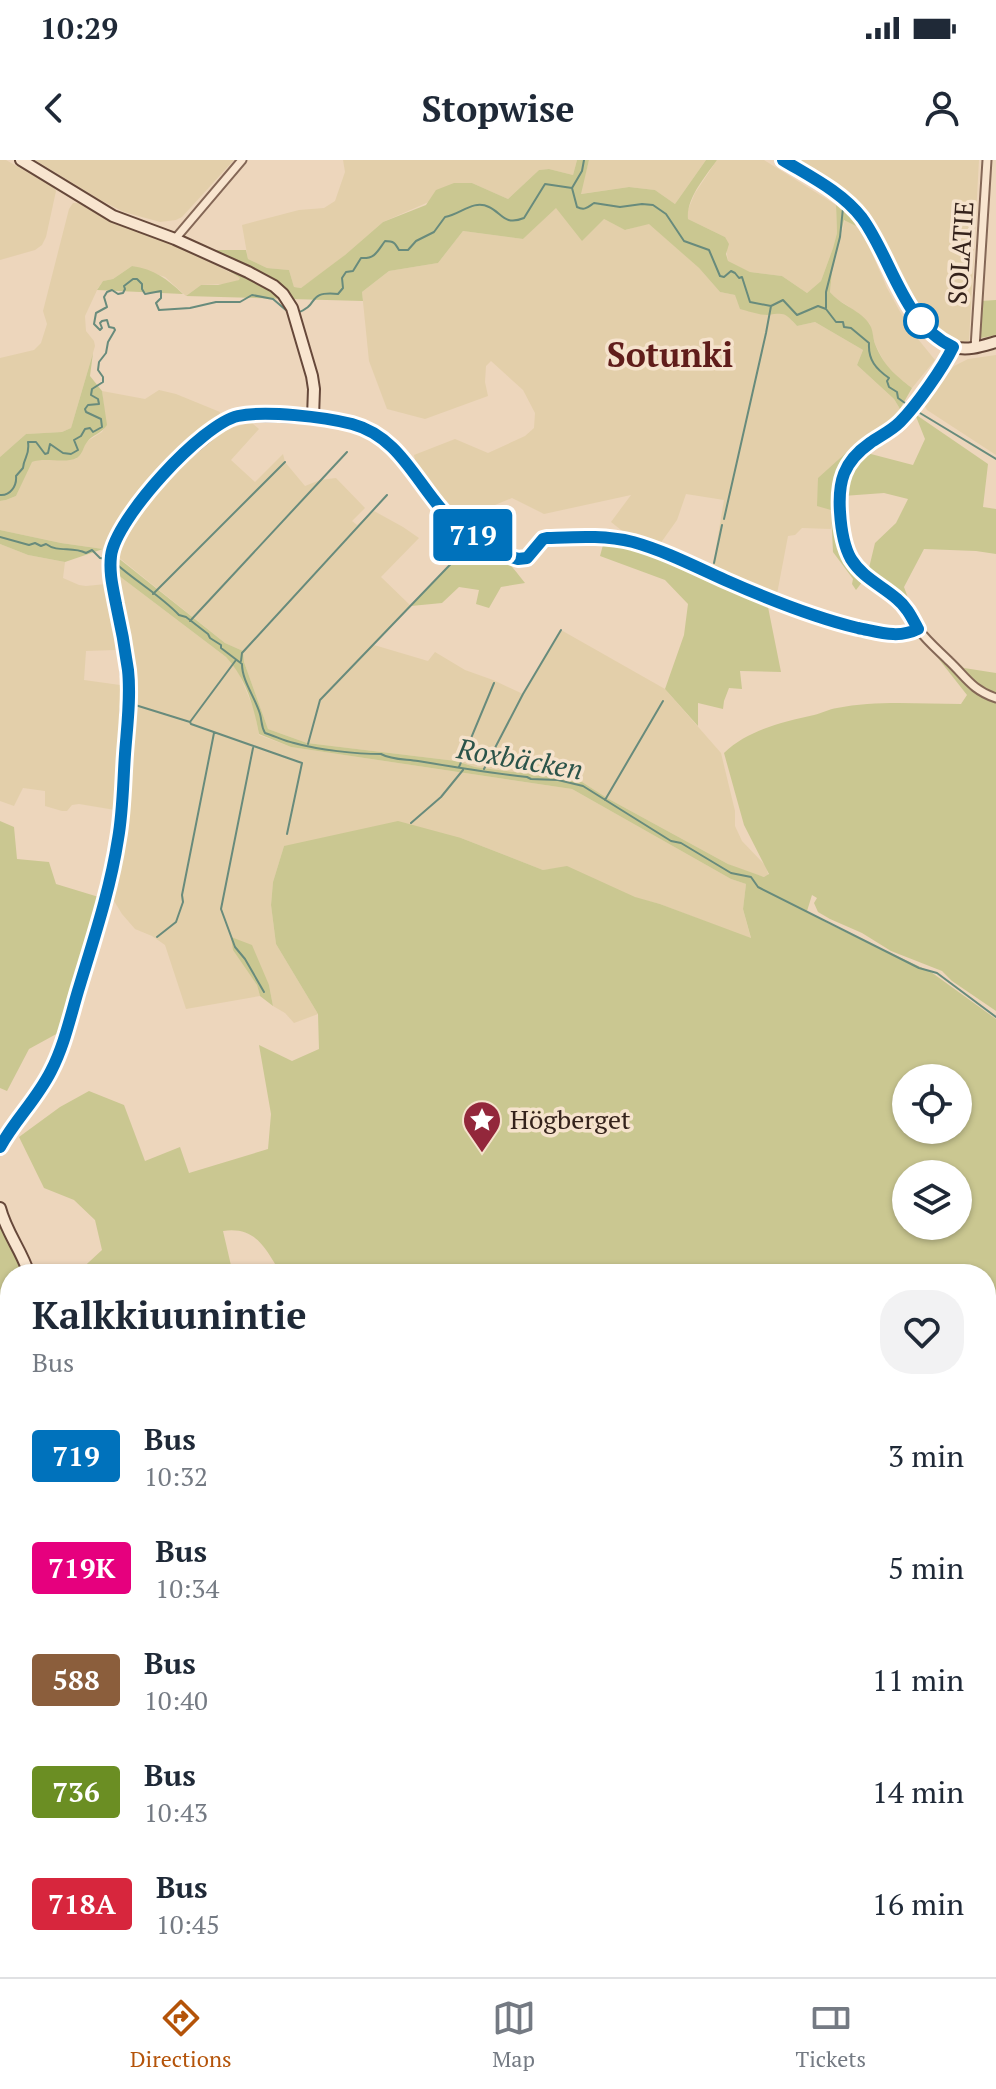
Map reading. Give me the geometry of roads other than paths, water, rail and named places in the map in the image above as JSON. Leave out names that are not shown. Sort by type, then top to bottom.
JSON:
[{"type":"street","points":[[21,160],[113,216],[175,239],[262,279],[283,294],[292,308],[314,389],[313,417]]},
{"type":"street","points":[[175,239],[242,160]]},
{"type":"street","points":[[783,160],[831,189],[855,211],[870,230],[907,301],[936,338],[953,347],[975,348],[996,342]]},
{"type":"street","name":"SOLATIE","points":[[975,348],[987,160]]},
{"type":"street","points":[[953,347],[947,360],[901,421],[866,445],[844,471],[839,494],[841,526],[850,557],[866,577],[897,598],[918,629],[968,683],[996,698]]},
{"type":"street","points":[[0,1147],[36,1097],[57,1059],[116,853],[122,806],[128,687],[110,575],[111,552],[117,537],[142,500],[175,462],[221,424],[248,415],[313,417],[355,425],[377,435],[409,464],[431,496],[456,523],[468,533],[518,559],[527,558],[547,538],[594,536],[618,539],[671,555],[753,592],[822,618],[894,635],[918,629]]},
{"type":"street","points":[[0,1208],[26,1264]]},
{"type":"waterway","points":[[572,188],[582,171],[584,160]]},
{"type":"waterway","points":[[297,313],[321,295],[338,294],[343,288],[342,278],[346,272],[353,271],[361,258],[375,254],[385,241],[394,243],[399,250],[408,250],[416,241],[434,232],[445,217],[477,205],[489,207],[508,220],[517,220],[524,218],[545,184],[572,188],[577,207],[580,208],[594,203],[620,207],[653,205],[666,214],[684,241],[709,250],[720,276],[724,277],[731,271],[742,277],[750,302],[771,306],[783,300],[797,315],[818,306],[826,309],[836,322],[843,322],[844,327],[851,328],[869,343],[874,364],[889,378],[889,387],[897,392],[898,398],[909,406]]},
{"type":"waterway","points":[[826,308],[826,292],[840,237],[843,208]]},
{"type":"waterway","points":[[0,495],[7,494],[14,487],[16,476],[23,468],[28,442],[36,442],[45,454],[50,444],[63,453],[71,454],[78,450],[74,440],[85,429],[90,428],[93,432],[102,427],[101,419],[85,409],[88,405],[99,404],[98,399],[91,395],[92,389],[103,382],[98,370],[99,362],[115,330],[109,327],[107,320],[100,323],[100,330],[94,324],[96,313],[107,307],[104,297],[107,292],[123,293],[124,286],[137,279],[145,294],[161,291],[161,298],[156,303],[159,310],[240,302],[252,295],[273,299],[287,311]]},
{"type":"waterway","points":[[724,519],[771,306]]},
{"type":"waterway","points":[[915,410],[996,459]]},
{"type":"waterway","points":[[190,621],[347,452]]},
{"type":"waterway","points":[[153,594],[285,462]]},
{"type":"waterway","points":[[241,661],[242,653],[387,495]]},
{"type":"waterway","points":[[714,563],[722,525]]},
{"type":"waterway","name":"Roxbäcken","points":[[0,537],[29,545],[46,544],[86,553],[92,550],[100,558],[106,559]]},
{"type":"waterway","points":[[308,744],[320,700],[468,546]]},
{"type":"waterway","name":"Roxbäcken","points":[[114,562],[242,664],[265,733],[326,750],[381,754],[583,786],[671,841],[681,843],[731,873],[751,877],[758,887],[919,968],[937,973],[996,1017]]},
{"type":"waterway","points":[[484,769],[561,630]]},
{"type":"waterway","points":[[236,660],[190,722],[302,763],[287,834]]},
{"type":"waterway","points":[[459,767],[494,683]]},
{"type":"waterway","points":[[605,800],[663,701]]},
{"type":"waterway","points":[[132,704],[190,722]]},
{"type":"waterway","points":[[157,937],[176,922],[183,902],[214,733]]},
{"type":"waterway","points":[[253,748],[221,909],[235,947],[264,992]]},
{"type":"waterway","points":[[411,823],[441,797],[463,770]]},
{"type":"place","name":"Högberget","points":[[482,1154]]},
{"type":"district","name":"Sotunki","points":[[670,355]]}]
